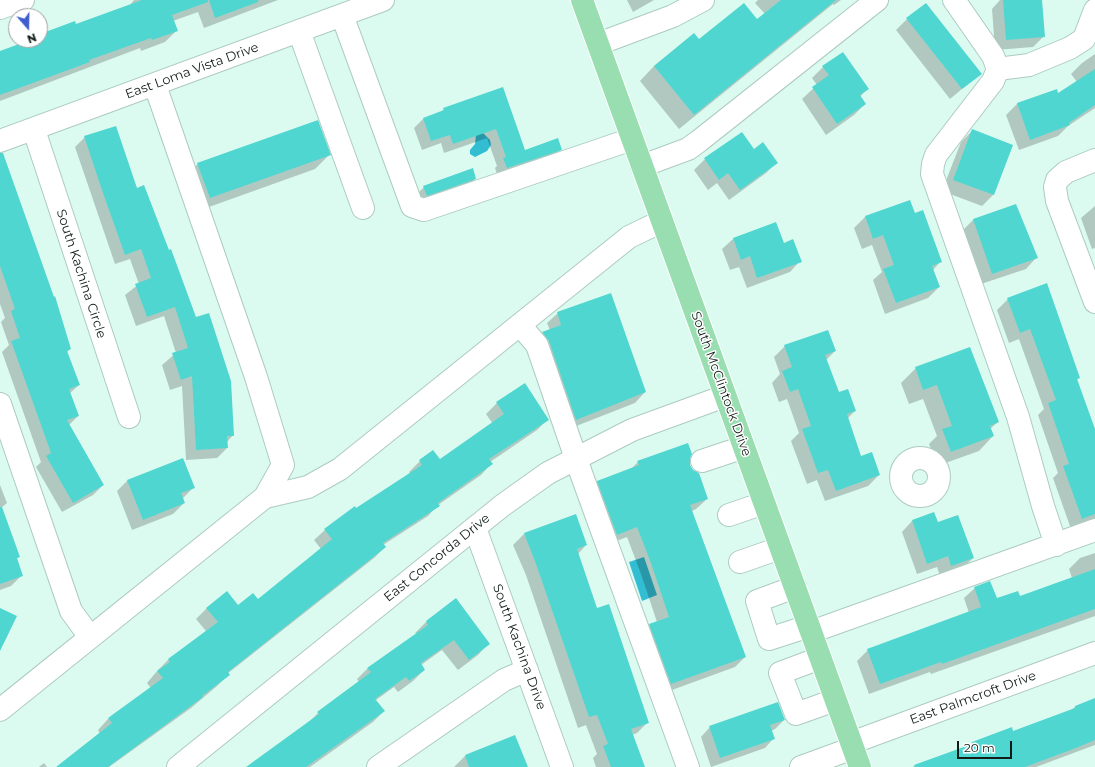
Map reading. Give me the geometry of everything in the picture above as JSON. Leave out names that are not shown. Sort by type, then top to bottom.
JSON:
[{"type":"main road","name":"South McClintock Drive","points":[[582,0],[855,753]]},
{"type":"street","points":[[0,8],[23,0]]},
{"type":"street","name":"East Loma Vista Drive","points":[[0,141],[34,130],[383,0]]},
{"type":"street","points":[[598,44],[673,16],[703,0]]},
{"type":"street","points":[[642,166],[678,153],[699,141],[877,0]]},
{"type":"street","points":[[954,0],[993,56],[998,69],[993,81],[936,156],[932,174],[1020,422],[1043,506],[1056,545]]},
{"type":"street","points":[[998,69],[1030,65],[1070,48],[1084,39],[1095,10]]},
{"type":"street","points":[[342,15],[412,206],[424,210],[632,139]]},
{"type":"street","points":[[299,31],[363,208]]},
{"type":"street","points":[[0,710],[265,497],[283,465],[256,377],[155,85]]},
{"type":"street","name":"South Kachina Circle","points":[[34,130],[129,417]]},
{"type":"street","points":[[1093,290],[1057,201],[1055,187],[1057,180],[1066,172],[1095,160]]},
{"type":"street","points":[[265,497],[308,487],[340,469],[629,237],[662,221]]},
{"type":"street","points":[[520,325],[537,345],[688,767]]},
{"type":"street","name":"East Concorda Drive","points":[[178,767],[475,528],[548,473],[576,457],[632,430],[725,396]]},
{"type":"street","points":[[0,404],[71,611],[90,637]]},
{"type":"street","points":[[702,460],[744,448]]},
{"type":"street","points":[[729,515],[764,503]]},
{"type":"street","name":"South Kachina Drive","points":[[475,528],[562,767]]},
{"type":"street","points":[[794,587],[756,601],[769,639],[810,629],[1056,545],[1095,530]]},
{"type":"street","points":[[740,562],[780,548]]},
{"type":"street","name":"East Palmcroft Drive","points":[[801,767],[855,753],[1095,653]]},
{"type":"street","points":[[820,658],[780,673],[796,714],[836,700]]},
{"type":"street","points":[[378,767],[504,680],[527,670]]},
{"type":"water","points":[[482,132],[490,140],[491,145],[487,151],[475,157],[470,154],[470,150],[475,144],[476,135]]},
{"type":"water","points":[[644,557],[657,595],[642,601],[629,562]]},
{"type":"building","points":[[142,0],[208,0],[208,2],[172,15],[178,31],[152,40],[151,38],[89,60],[90,62],[0,95],[0,51],[8,48],[48,48],[48,31],[75,21],[76,24]]},
{"type":"building","points":[[209,0],[258,0],[258,2],[215,18]]},
{"type":"building","points":[[781,0],[836,0],[694,115],[654,66],[694,33],[699,39],[744,3],[757,19]]},
{"type":"building","points":[[1003,0],[1042,0],[1045,37],[1006,40]]},
{"type":"building","points":[[926,3],[982,74],[962,89],[906,18]]},
{"type":"building","points":[[843,52],[869,89],[860,95],[866,104],[837,124],[812,87],[829,75],[822,66]]},
{"type":"building","points":[[1095,69],[1095,105],[1069,123],[1070,125],[1030,140],[1017,103],[1057,89],[1058,93]]},
{"type":"building","points":[[503,87],[525,150],[558,138],[562,150],[507,168],[503,158],[506,157],[496,129],[453,144],[450,135],[431,141],[423,118],[444,110],[443,108]]},
{"type":"building","points":[[318,120],[331,155],[210,198],[197,163]]},
{"type":"building","points":[[116,126],[137,188],[144,185],[169,250],[171,249],[196,317],[209,313],[231,381],[234,436],[227,436],[228,448],[196,450],[192,376],[181,380],[172,353],[188,348],[175,307],[147,317],[135,284],[151,278],[141,249],[125,255],[103,193],[84,136]]},
{"type":"building","points":[[972,129],[1013,145],[994,195],[953,180]]},
{"type":"building","points":[[742,132],[754,149],[763,142],[778,163],[740,190],[728,173],[719,180],[704,158]]},
{"type":"building","points":[[0,153],[3,153],[54,297],[55,296],[71,349],[67,351],[80,385],[69,389],[79,416],[67,420],[104,485],[73,503],[46,456],[51,453],[11,341],[20,338],[11,311],[15,309],[0,266]]},
{"type":"building","points":[[473,168],[476,179],[427,196],[423,186]]},
{"type":"building","points":[[910,200],[915,213],[923,210],[942,262],[932,266],[940,287],[896,303],[883,269],[894,265],[883,235],[873,239],[865,216]]},
{"type":"building","points":[[1016,204],[1038,258],[992,274],[973,219]]},
{"type":"building","points":[[776,222],[784,243],[793,239],[802,262],[757,278],[750,256],[741,260],[733,238]]},
{"type":"building","points":[[1047,283],[1080,378],[1077,379],[1095,429],[1095,514],[1082,519],[1063,466],[1069,464],[1048,403],[1056,400],[1030,329],[1020,333],[1007,298]]},
{"type":"building","points":[[611,293],[646,392],[576,420],[549,341],[542,332],[561,325],[557,312]]},
{"type":"building","points":[[828,330],[836,351],[825,355],[839,392],[848,389],[856,411],[847,414],[861,456],[872,452],[880,475],[836,491],[828,470],[818,473],[802,429],[811,426],[798,389],[790,392],[782,371],[792,367],[784,345]]},
{"type":"building","points":[[970,347],[999,422],[990,426],[994,436],[951,452],[942,429],[952,426],[937,385],[923,390],[915,367]]},
{"type":"building","points":[[525,383],[549,420],[489,459],[493,464],[438,503],[440,506],[383,543],[386,547],[228,672],[230,675],[202,696],[203,697],[108,767],[56,767],[112,723],[108,718],[163,678],[157,671],[170,662],[168,659],[218,622],[206,608],[227,591],[238,605],[253,593],[258,599],[332,539],[324,529],[355,506],[356,508],[422,465],[419,460],[433,450],[440,459],[504,414],[496,402]]},
{"type":"building","points":[[688,443],[692,454],[690,465],[693,470],[699,473],[708,499],[690,505],[746,657],[671,684],[649,624],[669,617],[651,563],[637,527],[617,535],[597,481],[639,465],[637,461]]},
{"type":"building","points":[[183,458],[195,488],[181,493],[185,503],[143,520],[127,480]]},
{"type":"building","points":[[0,507],[2,507],[20,557],[17,558],[23,576],[0,584]]},
{"type":"building","points":[[934,512],[938,522],[958,515],[974,558],[951,566],[948,556],[927,564],[912,520]]},
{"type":"building","points":[[576,514],[587,545],[577,549],[597,608],[609,604],[649,723],[631,729],[645,767],[611,767],[603,746],[608,744],[597,715],[589,717],[524,533]]},
{"type":"building","points":[[1095,569],[1095,609],[942,664],[941,662],[880,684],[867,649],[981,607],[974,587],[990,581],[997,598],[1018,591],[1020,596]]},
{"type":"building","points":[[456,598],[490,644],[469,660],[454,640],[421,663],[425,670],[409,681],[406,677],[375,699],[385,711],[306,767],[246,767],[319,714],[317,712],[371,672],[367,668],[428,625],[426,621]]},
{"type":"building","points":[[0,608],[17,616],[0,651]]},
{"type":"building","points":[[1095,698],[1095,740],[1025,767],[915,767],[914,765],[972,744],[972,742],[1012,727],[1013,731],[1075,708],[1075,706]]},
{"type":"building","points":[[778,702],[785,720],[770,725],[775,739],[720,758],[709,726]]},
{"type":"building","points":[[515,735],[528,767],[469,767],[465,755]]}]
